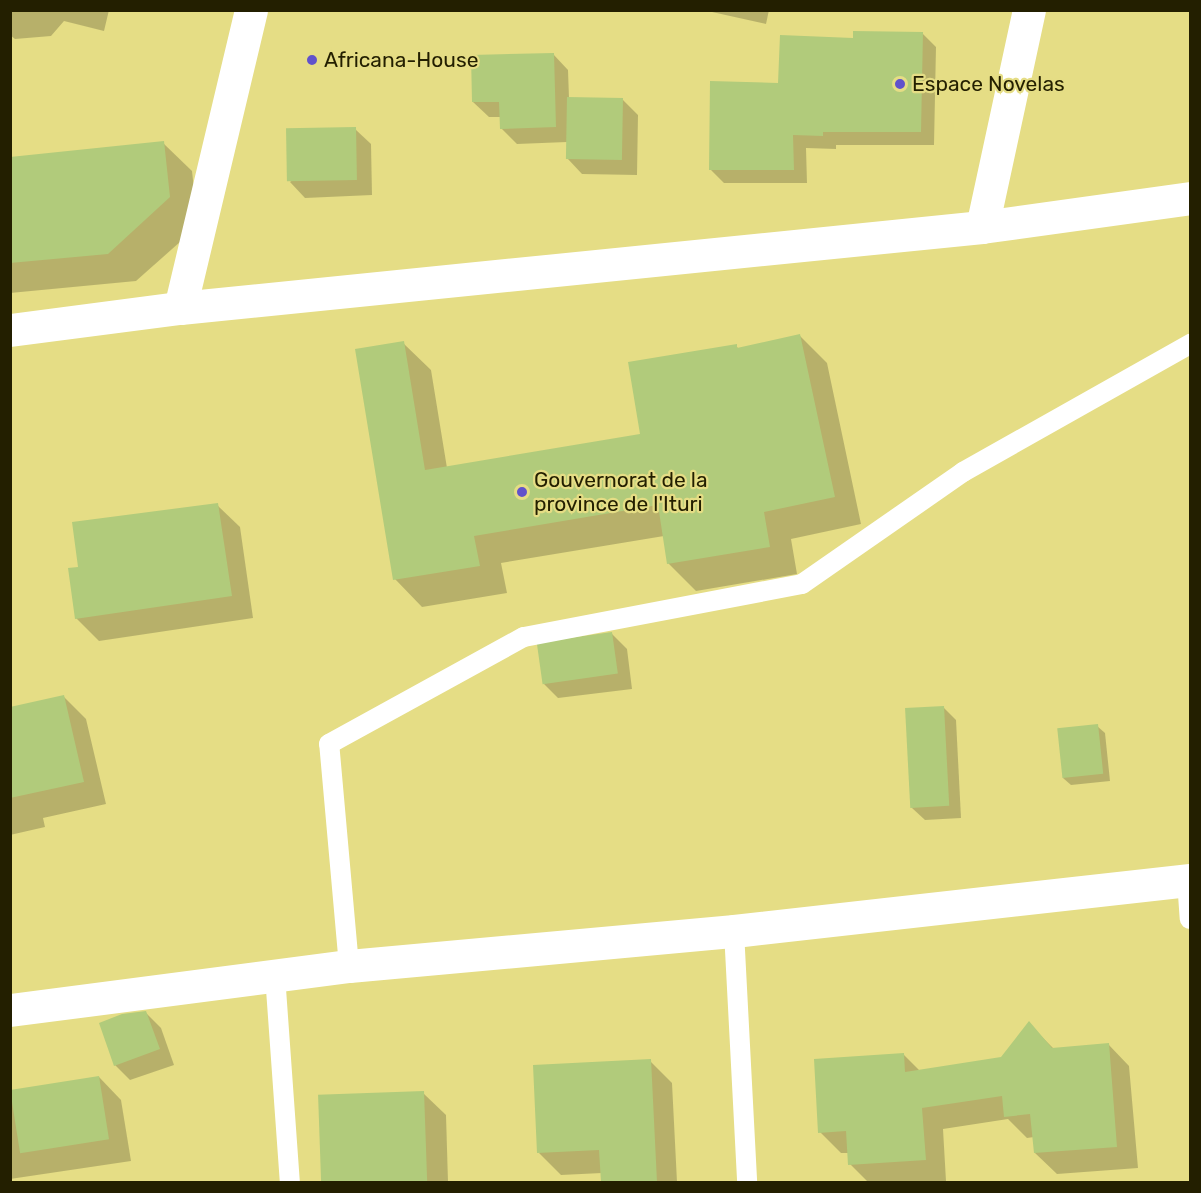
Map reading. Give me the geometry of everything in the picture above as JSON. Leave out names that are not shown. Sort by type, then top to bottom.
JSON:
[{"type":"street","points":[[180,308],[251,10]]},
{"type":"street","points":[[982,227],[1029,10]]},
{"type":"street","points":[[10,330],[180,308],[982,227],[1191,198]]},
{"type":"street","points":[[10,1010],[349,966],[734,931],[1189,880]]},
{"type":"lane","points":[[349,966],[329,744],[524,637],[802,584],[963,472],[1191,344]]},
{"type":"lane","points":[[1189,880],[1191,919]]},
{"type":"lane","points":[[734,931],[747,1182]]},
{"type":"lane","points":[[275,975],[290,1182]]},
{"type":"building","points":[[853,31],[923,32],[921,132],[823,132],[823,136],[793,135],[794,170],[709,170],[710,81],[778,83],[780,35],[853,38]]},
{"type":"building","points":[[554,53],[556,127],[500,129],[499,102],[472,102],[471,55]]},
{"type":"building","points":[[567,97],[623,98],[622,160],[566,159]]},
{"type":"building","points":[[356,127],[357,180],[287,181],[286,128]]},
{"type":"building","points":[[164,141],[170,197],[108,254],[10,263],[10,157]]},
{"type":"building","points":[[800,334],[835,497],[764,512],[770,547],[667,564],[658,505],[474,536],[480,566],[393,580],[355,349],[404,341],[425,470],[640,434],[628,362],[737,344],[737,348]]},
{"type":"building","points":[[218,503],[232,596],[75,619],[68,568],[78,567],[72,522]]},
{"type":"building","points":[[612,632],[618,674],[543,684],[537,643]]},
{"type":"building","points":[[64,695],[84,782],[10,798],[10,707]]},
{"type":"building","points":[[944,706],[949,806],[910,808],[905,708]]},
{"type":"building","points":[[1098,724],[1103,774],[1062,778],[1057,728]]},
{"type":"building","points":[[146,1011],[160,1049],[114,1066],[99,1023],[122,1014]]},
{"type":"building","points":[[1029,1021],[1052,1048],[1109,1043],[1117,1147],[1034,1153],[1030,1114],[1004,1117],[1002,1096],[922,1108],[926,1160],[848,1165],[846,1131],[818,1133],[814,1059],[904,1053],[905,1072],[1001,1057]]},
{"type":"building","points":[[651,1059],[657,1182],[601,1182],[599,1150],[537,1153],[533,1065]]},
{"type":"building","points":[[99,1076],[109,1139],[20,1153],[10,1090]]},
{"type":"building","points":[[424,1091],[427,1182],[321,1182],[318,1095]]},
{"type":"place","name":"Africana-House","points":[[312,60]]},
{"type":"place","name":"Espace Novelas","points":[[900,84]]},
{"type":"place","name":"Gouvernorat de la province de l'Ituri","points":[[522,492]]}]
